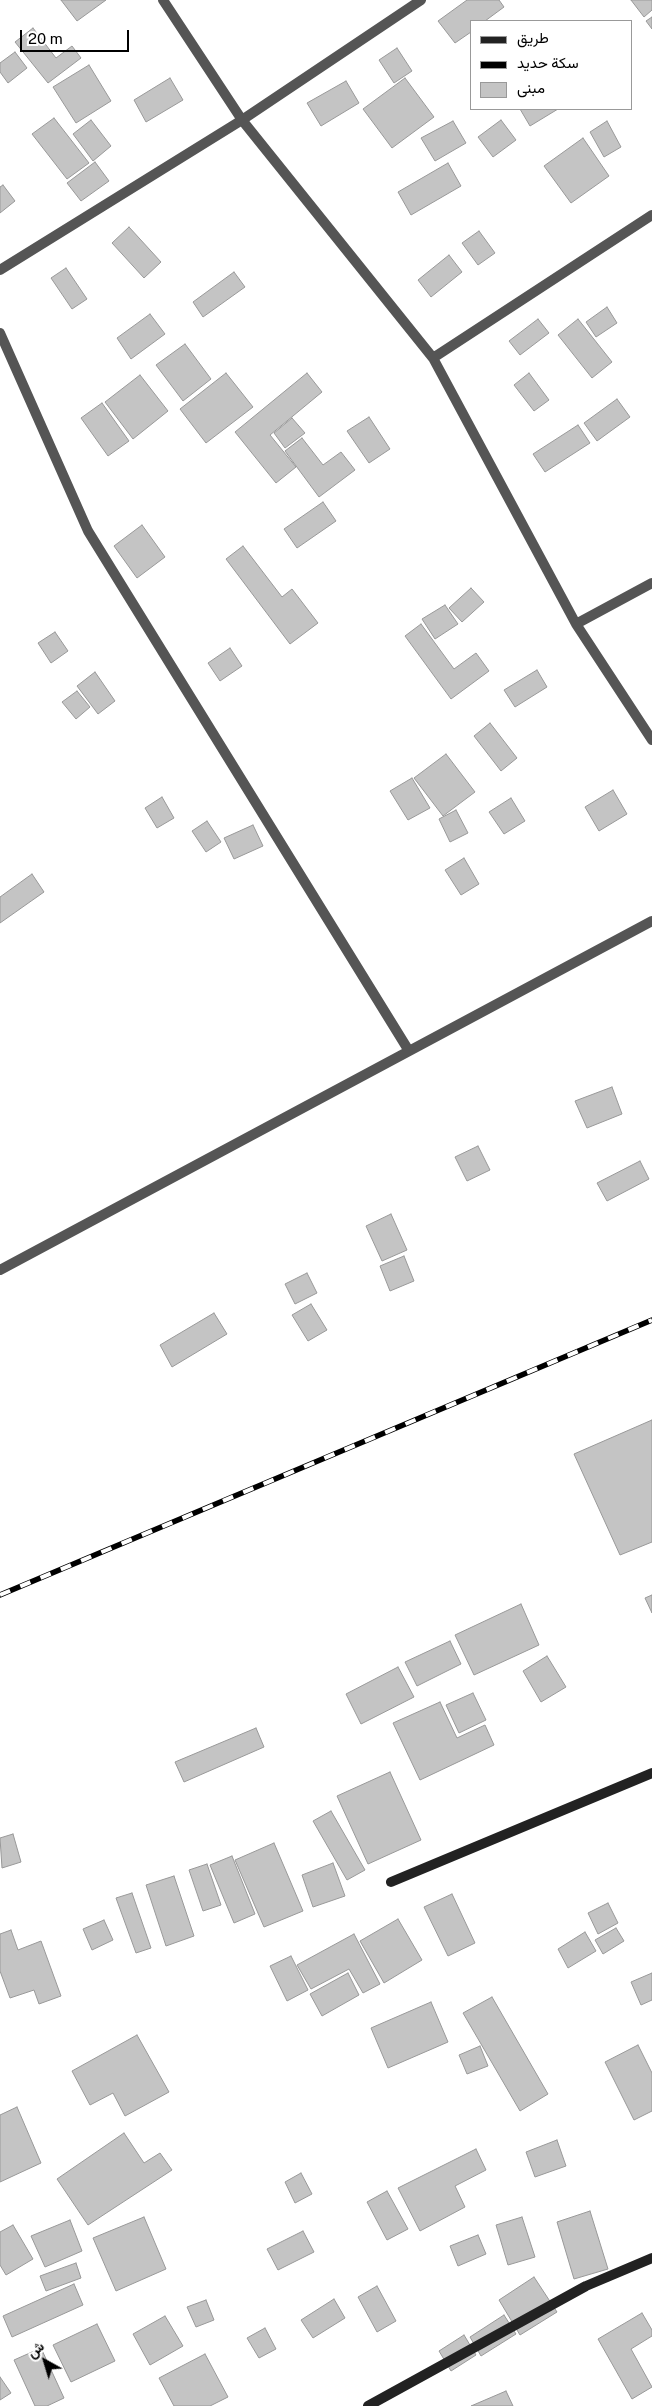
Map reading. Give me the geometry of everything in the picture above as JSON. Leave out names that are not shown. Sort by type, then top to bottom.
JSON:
[{"type":"street","points":[[163,0],[242,120],[433,358],[576,624],[652,740]]},
{"type":"street","points":[[0,270],[242,120],[421,0]]},
{"type":"street","points":[[433,358],[652,215]]},
{"type":"street","points":[[0,333],[88,531],[409,1051]]},
{"type":"street","points":[[576,624],[652,583]]},
{"type":"street","points":[[0,1270],[652,921]]},
{"type":"street","points":[[391,1882],[652,1773]]},
{"type":"street","points":[[368,2406],[586,2286],[652,2258]]},
{"type":"building","points":[[61,0],[106,0],[77,21]]},
{"type":"building","points":[[467,0],[499,0],[504,7],[486,20],[470,20],[470,33],[455,43],[438,21]]},
{"type":"building","points":[[631,0],[652,0],[652,10],[644,17]]},
{"type":"building","points":[[652,17],[652,29],[646,21]]},
{"type":"building","points":[[33,28],[56,58],[72,46],[81,58],[48,83],[15,42]]},
{"type":"building","points":[[397,48],[412,71],[394,83],[379,60]]},
{"type":"building","points":[[15,52],[27,68],[8,83],[0,72],[0,63]]},
{"type":"building","points":[[89,65],[111,101],[76,123],[53,87]]},
{"type":"building","points":[[170,78],[183,100],[146,122],[134,100]]},
{"type":"building","points":[[405,78],[434,117],[392,148],[363,109]]},
{"type":"building","points":[[346,81],[359,103],[321,126],[307,103]]},
{"type":"building","points":[[521,110],[556,110],[530,126]]},
{"type":"building","points":[[54,118],[89,163],[67,179],[32,134]]},
{"type":"building","points":[[91,120],[111,146],[93,161],[73,134]]},
{"type":"building","points":[[501,120],[516,140],[493,157],[478,137]]},
{"type":"building","points":[[453,121],[466,143],[435,161],[421,138]]},
{"type":"building","points":[[607,121],[621,147],[604,157],[590,132]]},
{"type":"building","points":[[583,138],[609,176],[571,203],[544,166]]},
{"type":"building","points":[[95,162],[109,181],[81,201],[67,183]]},
{"type":"building","points":[[448,163],[461,186],[411,215],[398,192]]},
{"type":"building","points":[[3,185],[15,201],[0,213],[0,187]]},
{"type":"building","points":[[129,227],[161,262],[144,278],[112,243]]},
{"type":"building","points":[[479,231],[495,253],[478,265],[462,243]]},
{"type":"building","points":[[449,255],[462,272],[431,297],[418,280]]},
{"type":"building","points":[[66,268],[87,299],[72,309],[51,278]]},
{"type":"building","points":[[234,272],[245,287],[203,317],[193,302]]},
{"type":"building","points":[[607,307],[617,323],[596,337],[586,322]]},
{"type":"building","points":[[150,314],[165,334],[131,359],[117,338]]},
{"type":"building","points":[[538,319],[549,333],[520,355],[509,341]]},
{"type":"building","points":[[578,319],[612,362],[592,378],[558,335]]},
{"type":"building","points":[[185,344],[211,379],[183,401],[156,365]]},
{"type":"building","points":[[226,373],[253,407],[206,443],[180,409]]},
{"type":"building","points":[[307,373],[322,392],[270,435],[296,467],[276,483],[235,432]]},
{"type":"building","points":[[529,373],[549,400],[534,411],[514,385]]},
{"type":"building","points":[[140,375],[168,411],[133,439],[105,402]]},
{"type":"building","points":[[617,399],[630,417],[597,441],[584,423]]},
{"type":"building","points":[[102,403],[129,441],[108,456],[81,418]]},
{"type":"building","points":[[369,417],[390,449],[369,463],[347,431]]},
{"type":"building","points":[[292,418],[305,433],[285,448],[274,433]]},
{"type":"building","points":[[578,425],[590,443],[545,472],[533,454]]},
{"type":"building","points":[[302,438],[323,465],[341,452],[355,470],[319,497],[285,451]]},
{"type":"building","points":[[323,502],[336,521],[297,548],[284,529]]},
{"type":"building","points":[[142,525],[165,557],[137,578],[114,546]]},
{"type":"building","points":[[243,546],[282,597],[292,589],[318,623],[290,644],[226,559]]},
{"type":"building","points":[[471,588],[484,602],[462,622],[449,608]]},
{"type":"building","points":[[445,605],[458,624],[435,639],[422,619]]},
{"type":"building","points":[[421,624],[454,669],[476,653],[489,671],[451,699],[405,636]]},
{"type":"building","points":[[55,632],[68,651],[51,663],[38,643]]},
{"type":"building","points":[[230,648],[242,666],[220,681],[208,663]]},
{"type":"building","points":[[537,670],[547,687],[515,707],[504,690]]},
{"type":"building","points":[[95,672],[115,701],[98,714],[77,686]]},
{"type":"building","points":[[77,691],[90,707],[76,719],[62,702]]},
{"type":"building","points":[[490,723],[517,758],[501,771],[474,736]]},
{"type":"building","points":[[446,754],[475,792],[443,816],[414,778]]},
{"type":"building","points":[[412,778],[430,808],[408,820],[390,791]]},
{"type":"building","points":[[613,790],[627,814],[599,831],[585,807]]},
{"type":"building","points":[[162,797],[174,818],[157,828],[145,808]]},
{"type":"building","points":[[511,798],[525,821],[504,834],[489,812]]},
{"type":"building","points":[[456,810],[468,833],[450,842],[439,819]]},
{"type":"building","points":[[207,821],[221,842],[206,852],[192,831]]},
{"type":"building","points":[[253,825],[263,846],[234,859],[224,838]]},
{"type":"building","points":[[464,858],[479,884],[461,895],[445,870]]},
{"type":"building","points":[[32,874],[44,892],[0,923],[0,897]]},
{"type":"building","points":[[612,1087],[622,1114],[587,1128],[575,1101]]},
{"type":"building","points":[[478,1146],[490,1170],[467,1181],[455,1157]]},
{"type":"building","points":[[640,1161],[649,1179],[607,1201],[597,1183]]},
{"type":"building","points":[[391,1214],[407,1250],[382,1261],[366,1226]]},
{"type":"building","points":[[404,1256],[414,1281],[390,1291],[380,1266]]},
{"type":"building","points":[[307,1273],[317,1293],[295,1304],[285,1284]]},
{"type":"building","points":[[311,1304],[327,1330],[308,1341],[292,1315]]},
{"type":"building","points":[[214,1313],[227,1334],[172,1367],[160,1345]]},
{"type":"building","points":[[652,1420],[652,1542],[620,1555],[574,1454]]},
{"type":"building","points":[[652,1595],[652,1613],[645,1598]]},
{"type":"building","points":[[521,1604],[539,1645],[474,1675],[455,1635]]},
{"type":"building","points":[[450,1641],[461,1664],[417,1686],[405,1662]]},
{"type":"building","points":[[547,1656],[566,1687],[541,1702],[523,1671]]},
{"type":"building","points":[[398,1667],[414,1697],[361,1724],[346,1694]]},
{"type":"building","points":[[473,1693],[486,1720],[459,1733],[446,1705]]},
{"type":"building","points":[[440,1702],[457,1738],[485,1725],[494,1745],[420,1780],[393,1723]]},
{"type":"building","points":[[256,1728],[264,1747],[184,1782],[175,1762]]},
{"type":"building","points":[[390,1772],[421,1840],[368,1864],[337,1796]]},
{"type":"building","points":[[331,1811],[365,1870],[347,1880],[313,1821]]},
{"type":"building","points":[[13,1834],[21,1862],[2,1868],[0,1838]]},
{"type":"building","points":[[274,1843],[303,1911],[264,1927],[235,1860]]},
{"type":"building","points":[[232,1856],[255,1914],[234,1923],[210,1865]]},
{"type":"building","points":[[333,1863],[345,1896],[313,1907],[302,1875]]},
{"type":"building","points":[[207,1864],[221,1905],[203,1911],[189,1870]]},
{"type":"building","points":[[174,1876],[194,1936],[166,1946],[146,1885]]},
{"type":"building","points":[[132,1893],[151,1948],[136,1953],[116,1898]]},
{"type":"building","points":[[452,1894],[475,1943],[448,1956],[424,1907]]},
{"type":"building","points":[[608,1903],[618,1923],[598,1934],[588,1913]]},
{"type":"building","points":[[398,1919],[422,1960],[384,1983],[360,1941]]},
{"type":"building","points":[[104,1920],[113,1940],[92,1950],[83,1929]]},
{"type":"building","points":[[616,1928],[624,1941],[603,1954],[595,1940]]},
{"type":"building","points":[[11,1930],[18,1950],[41,1941],[61,1996],[39,2004],[34,1990],[10,1998],[0,1971],[0,1934]]},
{"type":"building","points":[[585,1932],[596,1951],[568,1968],[558,1949]]},
{"type":"building","points":[[354,1934],[380,1984],[363,1993],[349,1969],[311,1989],[297,1965]]},
{"type":"building","points":[[291,1956],[308,1990],[287,2001],[270,1966]]},
{"type":"building","points":[[348,1973],[359,1995],[322,2016],[310,1994]]},
{"type":"building","points":[[652,1973],[652,2000],[641,2005],[631,1982]]},
{"type":"building","points":[[492,1997],[548,2094],[520,2111],[463,2013]]},
{"type":"building","points":[[431,2002],[448,2042],[388,2068],[371,2028]]},
{"type":"building","points":[[137,2035],[169,2092],[125,2116],[113,2093],[90,2105],[72,2071]]},
{"type":"building","points":[[638,2045],[652,2073],[652,2111],[634,2120],[605,2062]]},
{"type":"building","points":[[480,2046],[488,2066],[467,2074],[459,2055]]},
{"type":"building","points":[[17,2107],[41,2163],[0,2182],[0,2115]]},
{"type":"building","points":[[124,2133],[144,2163],[160,2153],[172,2170],[88,2225],[57,2179]]},
{"type":"building","points":[[557,2140],[566,2166],[535,2177],[526,2152]]},
{"type":"building","points":[[476,2149],[486,2170],[455,2186],[465,2207],[420,2231],[398,2188]]},
{"type":"building","points":[[301,2173],[312,2194],[295,2203],[285,2182]]},
{"type":"building","points":[[387,2191],[408,2229],[387,2240],[367,2202]]},
{"type":"building","points":[[590,2211],[608,2269],[574,2279],[557,2222]]},
{"type":"building","points":[[144,2217],[166,2269],[116,2291],[93,2238]]},
{"type":"building","points":[[522,2217],[535,2257],[508,2265],[496,2225]]},
{"type":"building","points":[[70,2220],[82,2251],[45,2267],[31,2236]]},
{"type":"building","points":[[13,2225],[33,2259],[6,2275],[0,2265],[0,2232]]},
{"type":"building","points":[[303,2231],[314,2252],[278,2270],[267,2249]]},
{"type":"building","points":[[478,2235],[486,2254],[458,2266],[450,2246]]},
{"type":"building","points":[[76,2263],[81,2278],[46,2291],[40,2276]]},
{"type":"building","points":[[534,2277],[557,2312],[520,2335],[499,2300]]},
{"type":"building","points":[[74,2284],[83,2305],[12,2337],[3,2316]]},
{"type":"building","points":[[377,2286],[396,2321],[377,2332],[358,2297]]},
{"type":"building","points":[[334,2299],[345,2318],[313,2338],[301,2320]]},
{"type":"building","points":[[206,2300],[214,2320],[196,2327],[187,2307]]},
{"type":"building","points":[[642,2313],[652,2330],[652,2336],[631,2349],[652,2387],[632,2399],[598,2339]]},
{"type":"building","points":[[504,2315],[516,2334],[481,2356],[470,2337]]},
{"type":"building","points":[[165,2316],[183,2346],[150,2365],[133,2334]]},
{"type":"building","points":[[97,2324],[115,2361],[71,2382],[53,2345]]},
{"type":"building","points":[[265,2328],[276,2349],[259,2358],[247,2338]]},
{"type":"building","points":[[464,2335],[476,2355],[451,2371],[439,2351]]},
{"type":"building","points":[[41,2348],[64,2398],[47,2406],[35,2406],[14,2360]]},
{"type":"building","points":[[205,2354],[228,2397],[210,2406],[174,2406],[159,2378]]},
{"type":"building","points":[[0,2377],[11,2393],[0,2400]]},
{"type":"building","points":[[506,2391],[513,2406],[471,2406]]},
{"type":"railway","points":[[0,1595],[652,1320]]}]
